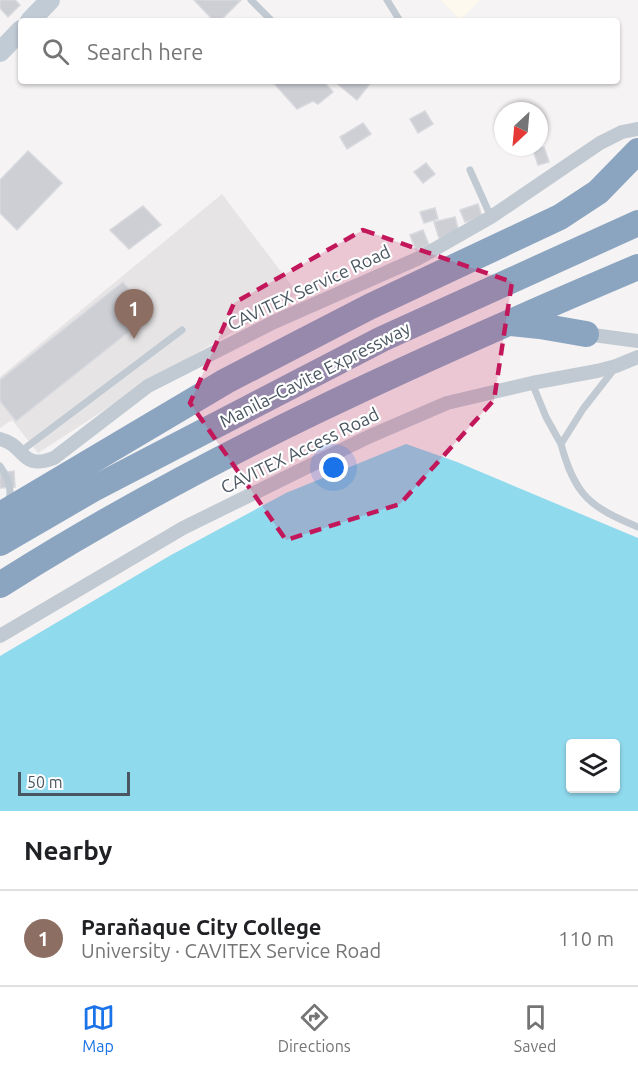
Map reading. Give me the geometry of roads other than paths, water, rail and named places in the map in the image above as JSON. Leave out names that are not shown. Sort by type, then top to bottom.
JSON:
[{"type":"highway","points":[[3,511],[226,381],[369,307],[560,217],[598,192],[628,163],[638,140]]},
{"type":"highway","name":"Manila–Cavite Expressway","points":[[0,543],[93,489],[382,339],[638,223]]},
{"type":"highway","name":"Manila–Cavite Expressway","points":[[0,585],[112,517],[324,407],[638,267]]},
{"type":"highway","points":[[508,323],[586,334]]},
{"type":"main road","points":[[33,18],[50,0]]},
{"type":"main road","points":[[0,52],[18,33]]},
{"type":"street","name":"CAVITEX Service Road","points":[[0,439],[34,462],[54,458],[148,386],[274,322],[419,258],[491,217],[600,143],[622,132],[638,140]]},
{"type":"street","points":[[586,334],[635,340]]},
{"type":"street","name":"CAVITEX Access Road","points":[[0,636],[183,528],[368,437],[447,403],[532,382],[616,366],[638,357]]},
{"type":"lane","points":[[251,0],[269,18]]},
{"type":"lane","points":[[387,0],[398,18]]},
{"type":"lane","points":[[470,170],[491,217]]},
{"type":"lane","points":[[20,452],[182,330]]},
{"type":"lane","points":[[561,444],[583,409],[616,366]]},
{"type":"lane","points":[[532,382],[546,417],[561,444],[573,481],[590,501],[610,515],[638,527]]},
{"type":"lane","points":[[0,466],[10,490],[3,511]]},
{"type":"water","points":[[406,444],[457,462],[638,538],[638,811],[0,811],[0,656],[171,555],[286,493]]},
{"type":"place","name":"Parañaque City College","points":[[134,339]]}]
